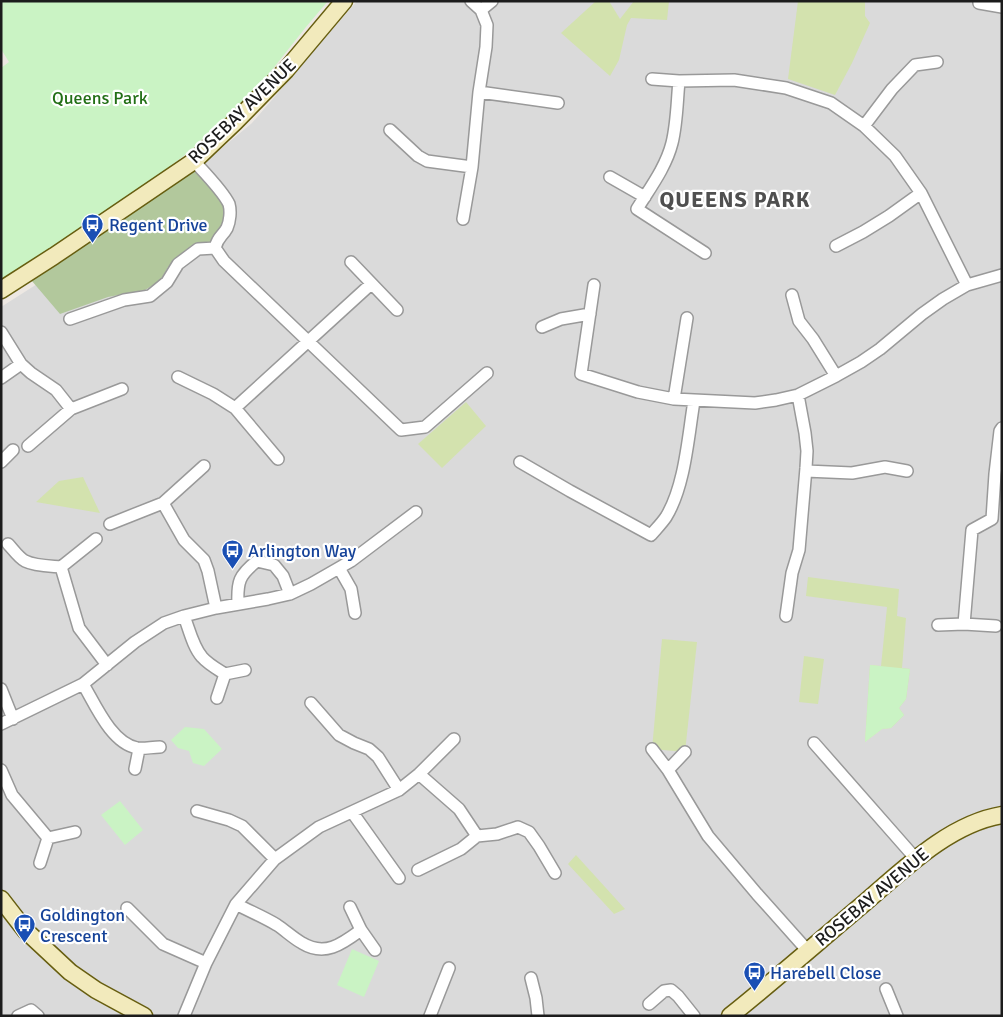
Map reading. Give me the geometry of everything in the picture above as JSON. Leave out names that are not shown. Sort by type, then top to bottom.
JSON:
[{"type":"street","name":"ROSEBAY AVENUE","points":[[1,290],[194,160],[235,122],[286,70],[344,1]]},
{"type":"street","points":[[463,219],[472,167],[487,25],[480,10],[471,1]]},
{"type":"street","points":[[480,10],[492,1]]},
{"type":"street","points":[[979,1],[979,3],[1002,7]]},
{"type":"street","points":[[864,126],[892,88],[915,65],[937,62]]},
{"type":"street","points":[[652,79],[679,81],[734,80],[786,88],[831,103],[864,126],[895,156],[921,193],[967,285]]},
{"type":"street","points":[[679,81],[672,143],[657,178],[637,209],[705,253]]},
{"type":"street","points":[[479,92],[558,103]]},
{"type":"street","points":[[390,130],[418,156],[427,161],[472,167]]},
{"type":"street","points":[[194,160],[218,188],[229,205],[230,215],[227,228],[217,240],[215,248],[224,262],[401,430],[425,427],[487,373]]},
{"type":"street","points":[[610,177],[645,197]]},
{"type":"street","points":[[836,246],[870,228],[921,193]]},
{"type":"street","points":[[70,319],[124,300],[150,296],[167,282],[178,264],[198,249],[215,248]]},
{"type":"street","points":[[351,262],[397,310]]},
{"type":"street","points":[[594,285],[582,374],[638,392],[674,399],[754,403],[798,395],[836,376],[880,349],[922,314],[967,285],[1002,275]]},
{"type":"street","points":[[234,408],[371,284]]},
{"type":"street","points":[[792,295],[799,321],[813,339],[836,376]]},
{"type":"street","points":[[542,327],[561,319],[590,314]]},
{"type":"street","points":[[674,399],[687,318]]},
{"type":"street","points":[[1,332],[21,364],[30,373],[56,390],[71,409]]},
{"type":"street","points":[[1,378],[21,364]]},
{"type":"street","points":[[178,377],[213,394],[234,408],[278,459]]},
{"type":"street","points":[[28,446],[71,409],[122,389]]},
{"type":"street","points":[[786,616],[792,573],[800,550],[806,471],[807,451],[805,432],[798,395]]},
{"type":"street","points":[[520,462],[651,535],[665,518],[672,505],[682,475],[694,401]]},
{"type":"street","points":[[964,624],[972,530],[992,519],[996,466],[1000,431],[1002,428]]},
{"type":"street","points":[[1,462],[13,450]]},
{"type":"street","points":[[110,524],[163,502],[204,466]]},
{"type":"street","points":[[806,471],[852,473],[885,467],[907,470]]},
{"type":"street","points":[[163,502],[184,540],[204,560],[216,608]]},
{"type":"street","points":[[1,724],[83,684],[151,631],[164,624],[184,616],[216,608],[290,594],[351,561],[416,512]]},
{"type":"street","points":[[8,544],[26,561],[60,567],[96,539]]},
{"type":"street","points":[[238,604],[237,590],[240,579],[246,570],[257,562],[274,564],[290,594]]},
{"type":"street","points":[[60,567],[80,628],[107,665]]},
{"type":"street","points":[[339,568],[351,589],[355,613]]},
{"type":"street","points":[[184,616],[196,647],[202,657],[213,667],[225,674],[245,670]]},
{"type":"street","points":[[938,625],[996,626]]},
{"type":"street","points":[[217,698],[225,674]]},
{"type":"street","points":[[83,684],[110,728],[123,742],[139,748],[160,747]]},
{"type":"street","points":[[1,689],[13,719]]},
{"type":"street","points":[[311,703],[339,735],[369,749],[378,757],[399,790]]},
{"type":"street","points":[[184,1016],[206,963],[236,904],[275,859],[319,827],[399,790],[419,774],[454,739]]},
{"type":"street","points":[[814,743],[916,859]]},
{"type":"street","points":[[135,769],[139,748]]},
{"type":"street","points":[[652,749],[668,770],[708,836],[808,950]]},
{"type":"street","points":[[668,770],[685,752]]},
{"type":"street","points":[[1,770],[12,795],[48,838]]},
{"type":"street","points":[[419,774],[459,809],[477,836]]},
{"type":"street","points":[[197,811],[229,820],[242,826],[275,859]]},
{"type":"street","points":[[352,812],[399,878]]},
{"type":"street","name":"ROSEBAY AVENUE","points":[[730,1016],[942,839],[968,826],[1002,815]]},
{"type":"street","points":[[418,870],[461,849],[477,836],[497,834],[518,827],[529,832],[540,846],[555,873]]},
{"type":"street","points":[[48,838],[75,832]]},
{"type":"street","points":[[40,863],[48,838]]},
{"type":"street","points":[[1,899],[25,930],[70,972],[101,993],[144,1016]]},
{"type":"street","points":[[236,904],[276,924],[303,944],[318,950],[333,948],[361,930]]},
{"type":"street","points":[[350,907],[361,930],[375,950]]},
{"type":"street","points":[[127,908],[163,944],[206,963]]},
{"type":"street","points":[[430,1016],[448,968]]},
{"type":"street","points":[[531,978],[538,1016]]},
{"type":"street","points":[[886,989],[897,1016]]},
{"type":"street","points":[[649,1004],[664,991],[671,990],[694,1016]]},
{"type":"street","points":[[18,1016],[32,1010],[38,1016]]},
{"type":"shaded area","points":[[357,1],[1002,1],[1002,1016],[1,1016],[1,307],[67,265],[180,183],[252,123]],"holes":[[[871,665],[910,670],[891,728],[882,729],[865,742]]]},
{"type":"green space","name":"Queens Park","points":[[1,1],[328,1],[260,85],[190,151],[134,194],[1,281],[1,68],[9,62],[1,49]]},
{"type":"green space","points":[[596,1],[609,1],[620,19],[634,1],[669,1],[667,20],[631,18],[627,25],[619,60],[610,76],[561,33]]},
{"type":"green space","points":[[798,1],[865,1],[865,16],[870,23],[835,95],[788,79]]},
{"type":"green space","points":[[194,161],[229,205],[215,248],[203,245],[191,246],[168,267],[160,281],[145,290],[108,297],[60,314],[26,274]]},
{"type":"green space","points":[[466,402],[486,426],[442,468],[418,444]]},
{"type":"green space","points":[[83,477],[100,513],[36,502],[59,481]]},
{"type":"green space","points":[[808,577],[899,589],[897,616],[906,618],[902,668],[910,669],[906,699],[899,708],[904,715],[891,728],[882,729],[865,742],[870,665],[881,666],[887,607],[806,596]]},
{"type":"green space","points":[[662,639],[697,642],[685,752],[652,749]]},
{"type":"green space","points":[[804,656],[824,659],[818,704],[799,702]]},
{"type":"green space","points":[[870,665],[910,669],[906,699],[899,708],[904,715],[891,728],[882,729],[865,742]]},
{"type":"green space","points":[[185,727],[204,729],[222,749],[204,766],[193,763],[189,751],[178,748],[171,740]]},
{"type":"green space","points":[[120,801],[143,830],[125,845],[101,815]]},
{"type":"green space","points":[[576,855],[625,909],[614,914],[568,864]]},
{"type":"green space","points":[[352,949],[379,961],[364,997],[337,985]]},
{"type":"place","name":"Regent Drive","points":[[93,244]]},
{"type":"place","name":"Arlington Way","points":[[232,570]]},
{"type":"place","name":"Goldington Crescent","points":[[24,944]]},
{"type":"place","name":"Harebell Close","points":[[754,992]]},
{"type":"district","name":"QUEENS PARK","points":[[735,199]]}]
